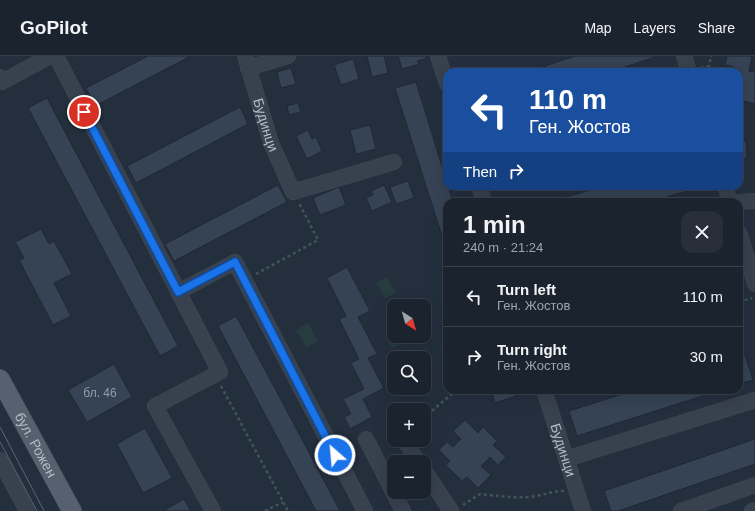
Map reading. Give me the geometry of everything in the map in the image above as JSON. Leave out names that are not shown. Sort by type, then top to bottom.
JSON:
[{"type":"main road","name":"бул. Рожен","points":[[0,379],[72,511]]},
{"type":"street","points":[[0,77],[2,82],[50,56]]},
{"type":"street","points":[[56,56],[220,372],[155,406],[213,511]]},
{"type":"street","points":[[246,62],[288,56]]},
{"type":"street","points":[[438,56],[443,72]]},
{"type":"street","points":[[684,56],[688,68]]},
{"type":"street","name":"Будинци","points":[[246,62],[271,143],[293,192]]},
{"type":"street","points":[[293,192],[394,162]]},
{"type":"street","points":[[743,202],[755,201]]},
{"type":"street","points":[[743,245],[755,284]]},
{"type":"street","points":[[178,292],[235,262],[365,511]]},
{"type":"street","name":"Будинци","points":[[545,394],[582,511]]},
{"type":"street","points":[[566,459],[755,400]]},
{"type":"street","points":[[366,439],[403,511]]},
{"type":"street","points":[[0,460],[27,511]]},
{"type":"street","points":[[431,479],[456,509]]},
{"type":"street","points":[[681,511],[755,485]]},
{"type":"path","points":[[709,66],[711,56]]},
{"type":"path","points":[[244,280],[318,240],[293,192]]},
{"type":"path","points":[[743,301],[755,297]]},
{"type":"path","points":[[215,375],[250,437],[288,511]]},
{"type":"path","points":[[431,412],[452,394]]},
{"type":"path","points":[[456,509],[480,494],[506,497],[536,496],[555,491],[576,490]]},
{"type":"path","points":[[264,511],[283,502]]},
{"type":"green space","points":[[387,277],[396,293],[385,298],[376,283]]},
{"type":"green space","points":[[308,323],[318,341],[306,348],[296,330]]},
{"type":"green space","points":[[390,343],[402,343],[392,348]]},
{"type":"building","points":[[148,56],[191,56],[95,106],[86,88]]},
{"type":"building","points":[[367,56],[384,56],[388,73],[372,77]]},
{"type":"building","points":[[398,56],[426,56],[427,58],[417,61],[419,64],[402,69]]},
{"type":"building","points":[[575,56],[658,56],[622,68],[539,68]]},
{"type":"building","points":[[727,56],[752,56],[749,71],[755,72],[755,104],[743,101],[743,68],[734,68],[725,65]]},
{"type":"building","points":[[353,59],[359,79],[341,85],[334,65]]},
{"type":"building","points":[[291,68],[296,84],[281,88],[277,72]]},
{"type":"building","points":[[416,82],[443,170],[443,190],[449,190],[452,198],[443,198],[443,239],[395,88]]},
{"type":"building","points":[[47,98],[178,346],[160,356],[28,108]]},
{"type":"building","points":[[298,103],[301,112],[289,115],[287,106]]},
{"type":"building","points":[[240,107],[248,124],[136,183],[127,166]]},
{"type":"building","points":[[370,125],[376,149],[356,154],[350,130]]},
{"type":"building","points":[[308,130],[312,139],[316,137],[322,151],[307,159],[296,136]]},
{"type":"building","points":[[743,141],[746,141],[747,158],[743,158]]},
{"type":"building","points":[[408,181],[414,198],[396,204],[390,187]]},
{"type":"building","points":[[278,185],[287,202],[174,261],[165,244]]},
{"type":"building","points":[[384,185],[392,202],[372,211],[366,198],[373,195],[371,191]]},
{"type":"building","points":[[339,187],[346,205],[320,215],[313,198]]},
{"type":"building","points":[[590,190],[690,190],[663,198],[563,198]]},
{"type":"building","points":[[41,229],[49,244],[54,241],[72,274],[54,283],[71,316],[53,325],[19,260],[24,258],[15,242]]},
{"type":"building","points":[[347,267],[370,311],[358,317],[377,354],[368,358],[384,388],[363,399],[372,417],[350,429],[344,417],[351,414],[343,399],[364,389],[351,363],[359,359],[339,319],[346,316],[327,278]]},
{"type":"building","points":[[236,316],[340,511],[316,511],[218,326]]},
{"type":"building","points":[[745,355],[753,380],[743,383],[743,356]]},
{"type":"building","points":[[114,364],[132,397],[87,422],[68,390]]},
{"type":"building","points":[[492,394],[515,394],[516,396],[495,403]]},
{"type":"building","points":[[622,394],[708,394],[577,436],[569,411]]},
{"type":"building","points":[[465,420],[478,433],[483,427],[497,441],[493,445],[506,457],[498,465],[490,457],[481,466],[491,475],[478,488],[467,477],[462,481],[446,465],[450,461],[439,450],[447,442],[453,447],[461,439],[453,431]]},
{"type":"building","points":[[145,428],[172,478],[143,493],[117,444]]},
{"type":"building","points":[[755,439],[755,464],[618,511],[611,511],[604,491]]},
{"type":"building","points":[[184,499],[191,511],[163,511]]},
{"type":"tram line","points":[[0,427],[44,511]]},
{"type":"tram line","points":[[0,442],[37,511]]},
{"type":"route","points":[[84,112],[178,292],[235,262],[335,455]]}]
